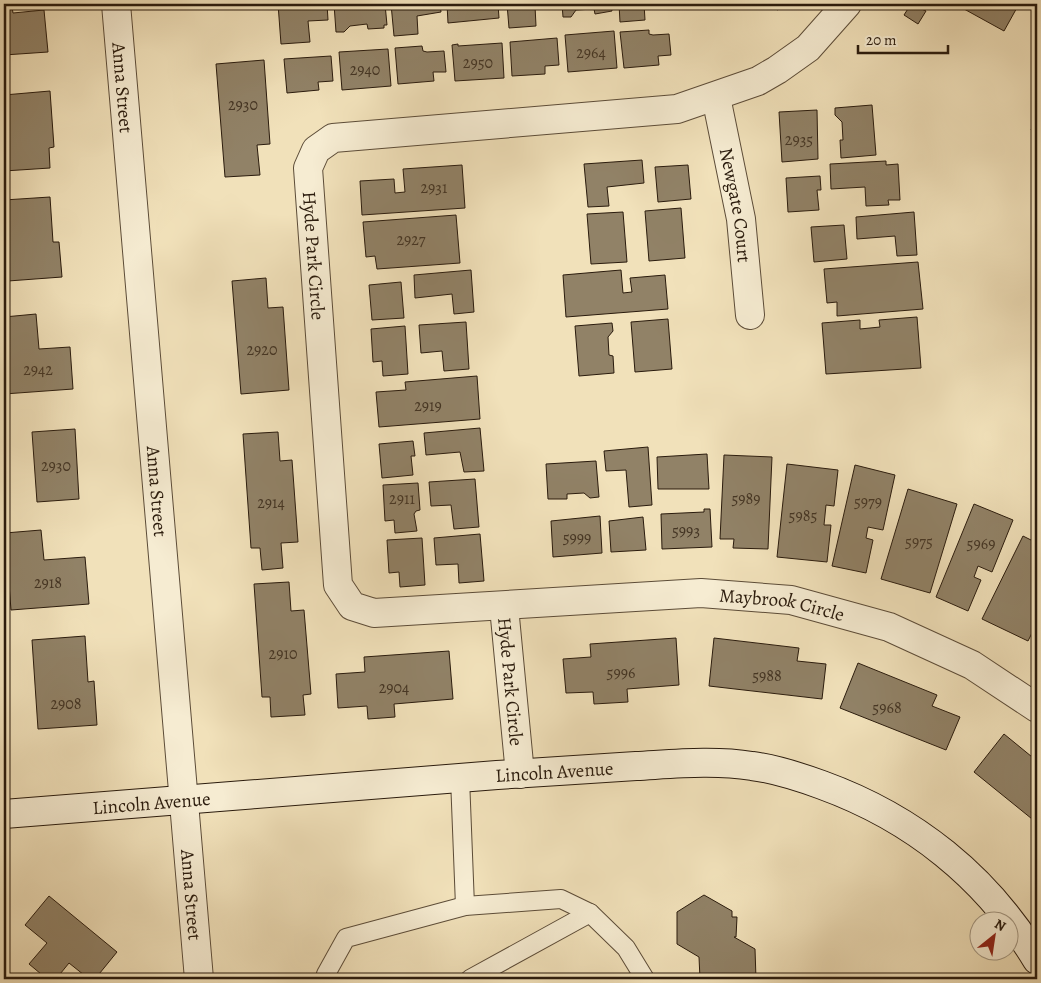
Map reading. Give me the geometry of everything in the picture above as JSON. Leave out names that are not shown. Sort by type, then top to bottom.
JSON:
[{"type":"street","name":"Anna Street","points":[[116,4],[199,979]]},
{"type":"street","name":"Hyde Park Circle","points":[[520,774],[504,607],[374,613],[352,606],[338,585],[308,168],[316,150],[332,138],[677,109],[758,81],[800,53],[839,16],[847,4]]},
{"type":"street","name":"Newgate Court","points":[[716,97],[741,219],[750,315]]},
{"type":"street","name":"Maybrook Circle","points":[[504,607],[701,593],[792,600],[889,627],[972,665],[1037,708]]},
{"type":"street","name":"Lincoln Avenue","points":[[4,814],[520,774],[696,763],[753,766],[804,779],[850,795],[895,818],[931,842],[964,868],[999,904],[1033,949]]},
{"type":"lane","points":[[460,778],[465,906]]},
{"type":"lane","points":[[327,979],[326,974],[346,938],[465,906],[562,899],[590,913],[626,948],[645,979]]},
{"type":"lane","points":[[470,979],[590,913]]},
{"type":"building","points":[[4,4],[20,4],[21,6],[12,7],[13,13],[44,10],[48,52],[4,55]]},
{"type":"building","points":[[278,4],[327,4],[328,20],[308,21],[310,42],[281,44]]},
{"type":"building","points":[[334,4],[385,4],[387,25],[384,25],[384,28],[368,29],[367,24],[350,26],[344,32],[336,32]]},
{"type":"building","points":[[391,4],[440,4],[441,12],[417,16],[418,34],[394,36]]},
{"type":"building","points":[[447,4],[498,4],[499,18],[448,23]]},
{"type":"building","points":[[507,4],[555,4],[535,6],[536,26],[509,28]]},
{"type":"building","points":[[562,4],[611,4],[612,11],[595,14],[594,9],[576,10],[571,17],[563,17]]},
{"type":"building","points":[[619,4],[644,4],[645,20],[620,22]]},
{"type":"building","points":[[766,4],[781,4],[778,10]]},
{"type":"building","points":[[911,4],[926,11],[918,24],[904,15]]},
{"type":"building","points":[[955,4],[1019,4],[1004,31]]},
{"type":"building","points":[[649,30],[649,34],[653,35],[669,34],[671,55],[658,56],[659,65],[624,68],[620,32]]},
{"type":"building","points":[[614,31],[617,68],[568,72],[565,35]]},
{"type":"building","points":[[557,38],[559,65],[545,66],[545,74],[512,76],[510,42]]},
{"type":"building","points":[[502,43],[504,78],[455,81],[452,45]]},
{"type":"building","points":[[422,46],[423,51],[427,52],[444,51],[446,72],[433,72],[434,81],[398,84],[395,48]]},
{"type":"building","points":[[388,49],[391,86],[342,90],[339,52]]},
{"type":"building","points":[[331,56],[333,81],[318,82],[319,90],[287,93],[284,59]]},
{"type":"building","points":[[264,60],[270,144],[257,145],[260,175],[225,177],[216,64]]},
{"type":"building","points":[[50,91],[54,147],[49,148],[50,168],[4,171],[4,95]]},
{"type":"building","points":[[872,105],[876,155],[841,158],[842,122],[835,115],[835,108]]},
{"type":"building","points":[[817,110],[818,159],[782,162],[779,112]]},
{"type":"building","points":[[1037,118],[1037,133],[1031,130]]},
{"type":"building","points":[[642,160],[644,183],[607,187],[609,206],[588,207],[584,164]]},
{"type":"building","points":[[886,161],[886,165],[898,164],[900,200],[888,200],[889,205],[866,206],[865,187],[831,189],[830,164]]},
{"type":"building","points":[[462,165],[465,208],[362,215],[360,181],[394,179],[395,193],[405,192],[403,169]]},
{"type":"building","points":[[688,165],[691,199],[658,202],[655,167]]},
{"type":"building","points":[[820,176],[821,190],[817,190],[819,210],[788,212],[786,178]]},
{"type":"building","points":[[50,197],[53,242],[59,242],[62,277],[8,281],[4,200]]},
{"type":"building","points":[[681,208],[685,258],[649,261],[645,211]]},
{"type":"building","points":[[623,212],[627,262],[591,264],[587,214]]},
{"type":"building","points":[[914,212],[917,255],[897,256],[895,236],[857,239],[856,217]]},
{"type":"building","points":[[456,215],[460,263],[377,269],[375,256],[366,257],[363,222]]},
{"type":"building","points":[[844,225],[847,259],[814,262],[811,227]]},
{"type":"building","points":[[918,262],[923,309],[837,316],[837,302],[827,303],[824,269]]},
{"type":"building","points":[[471,270],[474,312],[454,314],[452,294],[415,298],[414,275]]},
{"type":"building","points":[[621,270],[623,293],[632,292],[630,278],[665,275],[668,309],[566,317],[563,275]]},
{"type":"building","points":[[266,278],[268,308],[283,307],[289,390],[241,394],[232,281]]},
{"type":"building","points":[[401,282],[404,318],[372,320],[369,285]]},
{"type":"building","points":[[36,314],[39,349],[70,347],[73,389],[4,394],[4,317]]},
{"type":"building","points":[[917,317],[921,368],[826,374],[822,323],[860,320],[860,329],[880,327],[879,320]]},
{"type":"building","points":[[668,319],[672,369],[635,372],[631,322]]},
{"type":"building","points":[[466,322],[469,369],[444,371],[442,351],[421,353],[419,325]]},
{"type":"building","points":[[612,323],[613,331],[608,337],[609,355],[613,356],[614,373],[579,376],[575,326]]},
{"type":"building","points":[[405,326],[408,374],[383,376],[382,361],[373,362],[371,329]]},
{"type":"building","points":[[477,376],[480,419],[379,427],[376,392],[406,390],[405,382]]},
{"type":"building","points":[[480,428],[484,471],[464,472],[460,452],[426,455],[424,433]]},
{"type":"building","points":[[75,429],[79,499],[37,502],[32,432]]},
{"type":"building","points":[[278,432],[280,461],[292,460],[298,542],[281,543],[283,568],[262,570],[260,548],[251,548],[243,434]]},
{"type":"building","points":[[413,441],[415,456],[411,456],[413,475],[382,478],[379,444]]},
{"type":"building","points":[[648,447],[652,505],[629,507],[626,470],[606,471],[604,451]]},
{"type":"building","points":[[707,454],[709,489],[658,489],[657,457]]},
{"type":"building","points":[[724,455],[772,457],[768,549],[733,548],[734,539],[720,539]]},
{"type":"building","points":[[596,461],[599,497],[590,498],[584,493],[567,494],[567,499],[548,499],[546,464]]},
{"type":"building","points":[[787,464],[838,470],[834,506],[826,505],[824,525],[831,525],[827,562],[777,557]]},
{"type":"building","points":[[855,465],[895,475],[883,530],[868,527],[866,538],[873,540],[866,573],[832,566]]},
{"type":"building","points":[[475,479],[479,527],[454,529],[451,505],[431,506],[429,482]]},
{"type":"building","points":[[418,483],[420,510],[414,514],[417,531],[395,533],[394,520],[385,521],[383,485]]},
{"type":"building","points":[[908,489],[957,504],[930,593],[881,579]]},
{"type":"building","points":[[974,504],[1013,520],[992,572],[978,566],[974,577],[981,580],[968,611],[936,597]]},
{"type":"building","points":[[704,509],[710,509],[712,547],[662,549],[661,514],[704,512]]},
{"type":"building","points":[[600,516],[602,553],[553,557],[551,521]]},
{"type":"building","points":[[643,517],[646,550],[611,552],[609,521]]},
{"type":"building","points":[[41,530],[44,560],[85,557],[89,604],[11,610],[5,533]]},
{"type":"building","points":[[480,534],[484,581],[459,583],[458,564],[436,565],[434,538]]},
{"type":"building","points":[[1023,536],[1037,543],[1037,623],[1028,641],[982,619]]},
{"type":"building","points":[[422,538],[425,585],[400,587],[399,572],[389,573],[387,540]]},
{"type":"building","points":[[289,582],[291,611],[304,610],[311,694],[303,695],[305,715],[271,717],[270,697],[262,697],[254,584]]},
{"type":"building","points":[[85,636],[88,682],[94,681],[97,725],[38,729],[32,640]]},
{"type":"building","points":[[676,638],[679,685],[627,689],[628,702],[594,704],[593,692],[566,693],[563,659],[591,657],[590,644]]},
{"type":"building","points":[[714,638],[799,648],[797,661],[826,664],[822,699],[709,686]]},
{"type":"building","points":[[449,651],[453,699],[394,704],[395,717],[368,719],[367,706],[338,708],[336,674],[365,672],[364,657]]},
{"type":"building","points":[[858,663],[937,695],[932,706],[960,717],[946,750],[840,708]]},
{"type":"building","points":[[1004,734],[1037,761],[1037,823],[974,772]]},
{"type":"building","points":[[704,895],[732,911],[732,917],[737,917],[736,937],[734,937],[755,949],[756,979],[700,979],[699,957],[677,944],[677,912]]},
{"type":"building","points":[[49,896],[117,952],[95,979],[89,979],[69,963],[56,979],[47,979],[29,964],[47,943],[25,925]]}]
